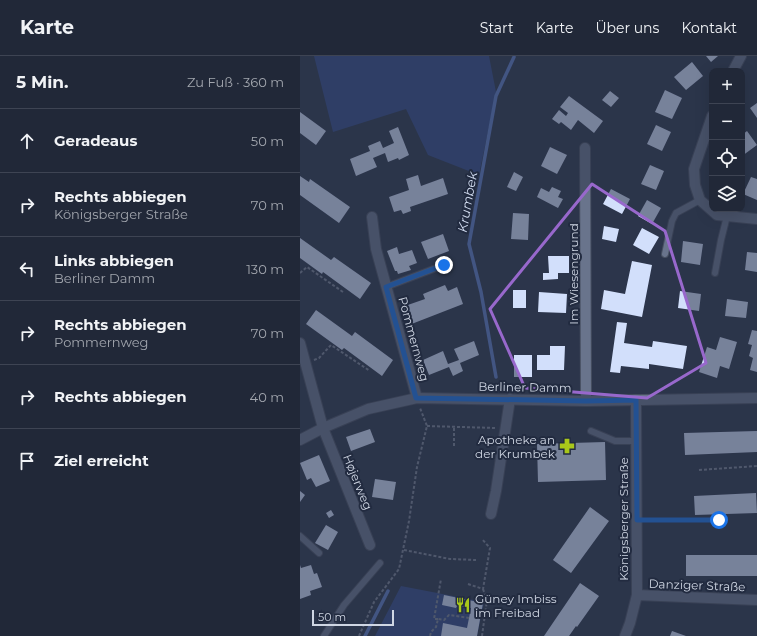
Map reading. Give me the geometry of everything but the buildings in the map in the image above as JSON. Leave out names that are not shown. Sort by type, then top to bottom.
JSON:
[{"type":"street","points":[[735,68],[741,56]]},
{"type":"street","points":[[709,125],[694,169],[695,185],[700,200],[717,215],[757,219]]},
{"type":"street","name":"Im Wiesengrund","points":[[585,148],[586,401]]},
{"type":"street","name":"Pommernweg","points":[[372,218],[376,249],[416,398]]},
{"type":"street","name":"Højerweg","points":[[300,343],[323,428],[370,545]]},
{"type":"street","name":"Berliner Damm","points":[[300,440],[323,428],[368,409],[416,398],[586,401],[757,398]]},
{"type":"street","points":[[491,514],[496,491],[507,399]]},
{"type":"street","name":"Königsberger Straße","points":[[625,636],[637,595],[636,400]]},
{"type":"street","name":"Danziger Straße","points":[[637,595],[757,600]]},
{"type":"lane","points":[[665,254],[672,221],[676,213],[700,200]]},
{"type":"lane","points":[[715,274],[727,216]]},
{"type":"lane","points":[[386,287],[444,265]]},
{"type":"lane","points":[[591,431],[597,432],[615,441],[636,441]]},
{"type":"lane","points":[[300,536],[319,553]]},
{"type":"lane","points":[[324,636],[344,605],[380,563]]},
{"type":"path","points":[[300,273],[307,267],[343,292]]},
{"type":"path","points":[[306,364],[319,358],[331,346],[370,371]]},
{"type":"path","points":[[359,636],[374,602],[399,569],[404,550],[417,467],[426,426],[416,398]]},
{"type":"path","points":[[426,426],[492,428]]},
{"type":"path","points":[[454,427],[454,446]]},
{"type":"path","points":[[699,470],[757,466]]},
{"type":"path","points":[[637,520],[719,520]]},
{"type":"path","points":[[482,539],[490,548],[483,589],[487,600],[482,636]]},
{"type":"path","points":[[404,550],[450,559],[476,560]]},
{"type":"path","points":[[441,579],[434,619],[444,620],[448,615],[469,618]]},
{"type":"path","points":[[468,584],[483,589]]},
{"type":"path","points":[[430,636],[431,632],[436,627],[438,619]]},
{"type":"highlighted area","points":[[592,184],[665,231],[706,363],[647,398],[525,388],[490,309]]},
{"type":"shaded area","points":[[314,56],[489,56],[496,92],[479,175],[428,155],[406,109],[333,132]]},
{"type":"shaded area","points":[[401,586],[484,602],[477,636],[375,636]]},
{"type":"waterway","name":"Krumbek","points":[[496,377],[481,292],[469,244],[496,96],[514,57]]},
{"type":"waterway","name":"Krumbek","points":[[365,636],[388,591]]},
{"type":"place","name":"Apotheke an der Krumbek","points":[[567,446]]},
{"type":"place","name":"Güney Imbiss im Freibad","points":[[463,605]]},
{"type":"route","points":[[444,265],[386,287],[416,398],[586,401],[636,400],[637,520],[719,520]]}]
